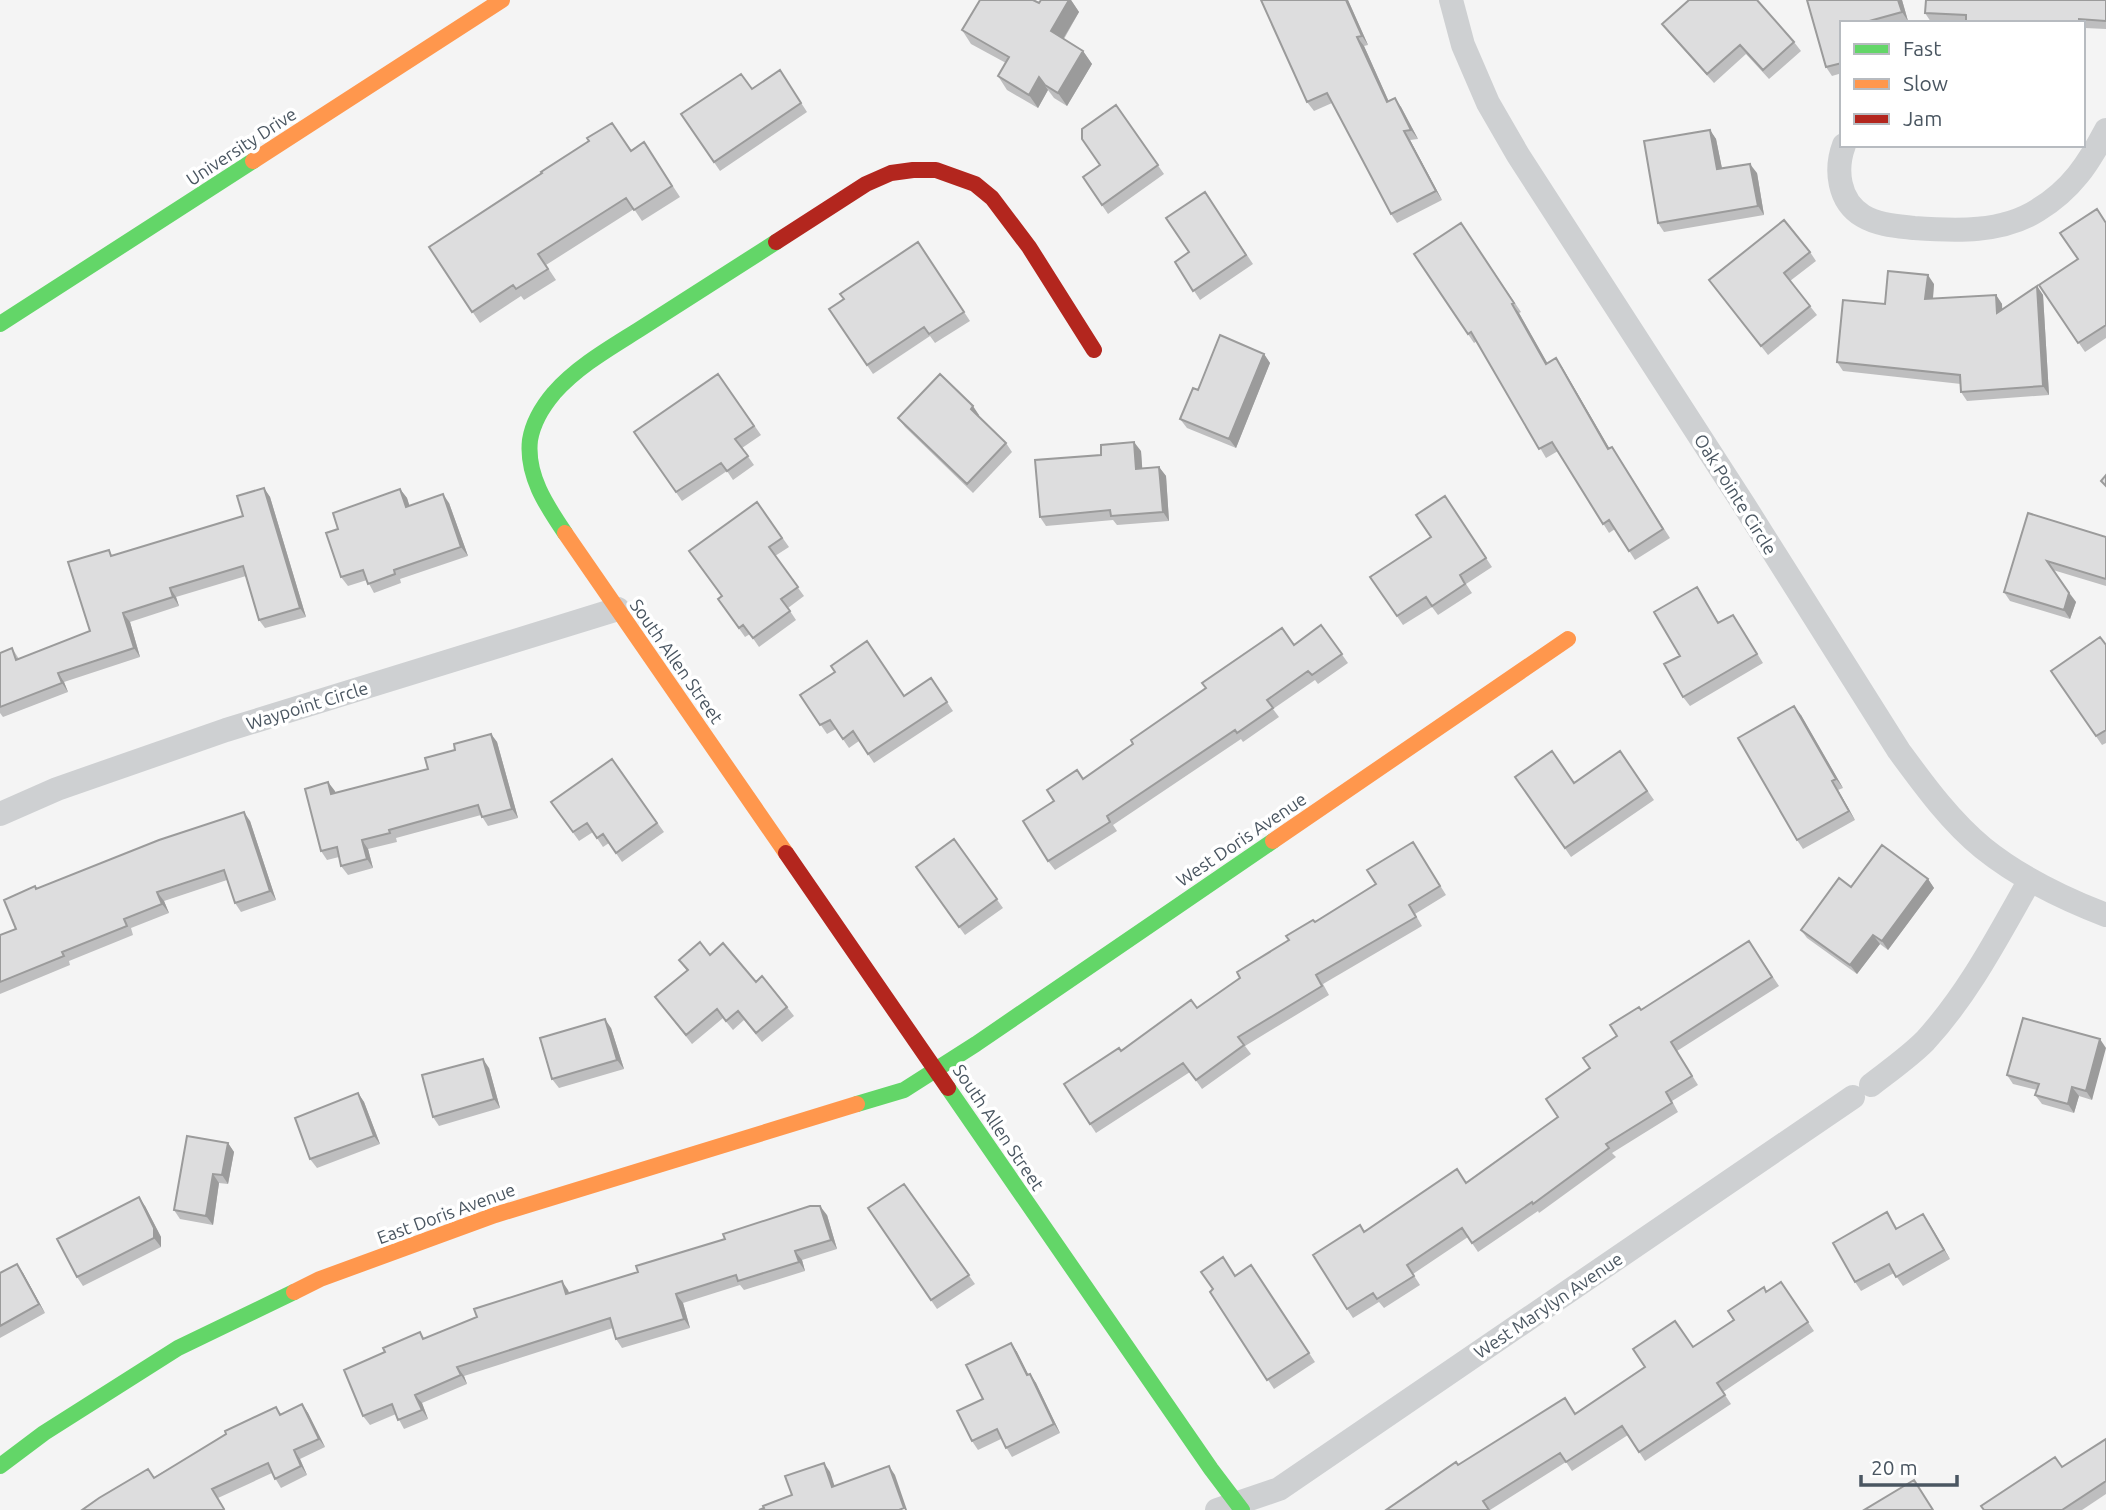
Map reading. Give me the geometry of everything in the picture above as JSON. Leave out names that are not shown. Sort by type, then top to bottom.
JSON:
[{"type":"street","name":"University Drive","points":[[0,324],[502,0]]},
{"type":"street","name":"Oak Pointe Circle","points":[[1451,0],[1463,45],[1488,103],[1518,155],[1722,470],[1899,751],[1927,789],[1982,847],[2030,880],[2106,915]]},
{"type":"street","points":[[1844,147],[1838,169],[1840,183],[1851,206],[1862,216],[1894,226],[1948,231],[1971,230],[2018,221],[2063,192],[2081,174],[2106,128],[2085,124]]},
{"type":"street","name":"South Allen Street","points":[[1094,350],[1028,247],[992,198],[975,184],[936,170],[891,173],[866,184],[583,366],[558,387],[542,409],[532,430],[529,450],[531,471],[540,495],[1211,1469],[1232,1508]]},
{"type":"street","name":"Waypoint Circle","points":[[0,814],[57,789],[226,730],[618,609]]},
{"type":"street","name":"West Doris Avenue","points":[[937,1071],[1568,639]]},
{"type":"street","name":"West Marylyn Avenue","points":[[1232,1508],[1279,1489],[1862,1091],[1923,1043],[1954,1006],[1991,950],[2030,880]]},
{"type":"street","name":"East Doris Avenue","points":[[0,1466],[44,1433],[178,1348],[320,1279],[495,1214],[904,1090],[937,1071]]},
{"type":"building","points":[[980,0],[1033,0],[1039,3],[1041,0],[1069,0],[1051,31],[1083,51],[1058,93],[1045,85],[1039,77],[1029,95],[998,76],[1009,57],[962,30]]},
{"type":"building","points":[[1261,0],[1346,0],[1362,36],[1357,37],[1387,102],[1395,98],[1411,130],[1404,131],[1436,191],[1391,214],[1327,93],[1307,102]]},
{"type":"building","points":[[1689,0],[1757,0],[1794,42],[1763,70],[1740,45],[1707,74],[1662,24]]},
{"type":"building","points":[[1807,0],[1898,0],[1902,12],[1869,21],[1840,21],[1840,64],[1826,67]]},
{"type":"building","points":[[1926,0],[2106,0],[2106,21],[1966,21],[1966,15],[1925,13]]},
{"type":"building","points":[[780,70],[801,103],[714,162],[681,114],[741,74],[752,89]]},
{"type":"building","points":[[1116,105],[1158,165],[1102,205],[1083,177],[1100,165],[1082,139],[1082,129]]},
{"type":"building","points":[[612,123],[631,151],[644,142],[672,186],[634,210],[626,198],[538,254],[548,269],[516,289],[513,285],[472,312],[429,247],[542,173],[589,141],[587,138]]},
{"type":"building","points":[[1710,130],[1717,169],[1750,164],[1758,206],[1658,223],[1644,141]]},
{"type":"building","points":[[1205,192],[1246,255],[1193,291],[1175,262],[1189,252],[1166,218]]},
{"type":"building","points":[[2097,209],[2106,223],[2106,325],[2078,343],[2039,285],[2078,259],[2060,233]]},
{"type":"building","points":[[1784,220],[1810,252],[1784,273],[1810,306],[1761,346],[1709,280]]},
{"type":"building","points":[[1461,223],[1514,303],[1512,304],[1546,364],[1556,358],[1608,449],[1612,447],[1663,529],[1629,551],[1609,520],[1603,524],[1552,442],[1539,449],[1471,332],[1468,334],[1414,254]]},
{"type":"building","points":[[918,242],[964,312],[929,334],[924,327],[867,365],[829,309],[844,299],[840,294]]},
{"type":"building","points":[[1888,271],[1928,275],[1925,299],[1996,295],[1997,313],[2037,286],[2043,386],[1961,392],[1960,375],[1837,362],[1843,300],[1885,304]]},
{"type":"building","points":[[1220,335],[1264,354],[1229,439],[1180,419],[1193,388],[1198,390]]},
{"type":"building","points":[[718,374],[754,426],[735,439],[748,456],[727,471],[721,463],[676,492],[634,432]]},
{"type":"building","points":[[940,374],[1006,443],[967,484],[898,418]]},
{"type":"building","points":[[1134,442],[1136,469],[1159,467],[1163,512],[1111,516],[1110,510],[1040,517],[1035,460],[1101,455],[1101,445]]},
{"type":"building","points":[[264,488],[300,608],[259,620],[243,566],[170,588],[173,597],[123,613],[134,648],[58,673],[62,683],[0,707],[0,653],[12,648],[16,660],[90,631],[68,562],[109,550],[111,556],[243,516],[237,496]]},
{"type":"building","points":[[400,489],[406,507],[443,494],[461,547],[394,570],[395,574],[368,584],[363,570],[341,577],[326,533],[338,529],[333,513]]},
{"type":"building","points":[[1445,496],[1486,558],[1460,575],[1465,584],[1432,606],[1426,597],[1397,616],[1370,577],[1431,537],[1416,515]]},
{"type":"building","points":[[757,502],[782,538],[769,547],[798,587],[781,599],[790,611],[753,638],[743,625],[739,628],[718,599],[722,596],[689,551]]},
{"type":"building","points":[[2028,513],[2106,537],[2106,579],[2047,561],[2069,593],[2064,610],[2004,592]]},
{"type":"building","points":[[1697,587],[1718,623],[1733,615],[1757,654],[1683,697],[1664,664],[1680,656],[1654,612]]},
{"type":"building","points":[[1321,625],[1342,654],[1312,675],[1308,671],[1267,700],[1273,708],[1237,733],[1235,730],[1107,816],[1110,822],[1048,861],[1023,821],[1054,801],[1047,790],[1077,770],[1083,779],[1133,744],[1131,740],[1206,688],[1202,683],[1282,628],[1294,645]]},
{"type":"building","points":[[2100,637],[2106,645],[2106,730],[2096,736],[2051,671]]},
{"type":"building","points":[[867,641],[904,696],[931,678],[947,702],[868,754],[853,731],[843,739],[830,720],[820,725],[800,695],[835,672],[831,666]]},
{"type":"building","points":[[1794,706],[1836,779],[1832,781],[1849,811],[1797,840],[1738,738]]},
{"type":"building","points":[[491,734],[512,809],[482,817],[478,805],[389,830],[390,833],[362,840],[367,859],[341,866],[337,847],[321,851],[305,789],[328,782],[331,794],[428,769],[425,758],[455,750],[454,744]]},
{"type":"building","points":[[1552,751],[1574,783],[1620,751],[1647,791],[1565,848],[1515,777]]},
{"type":"building","points":[[612,759],[657,823],[616,853],[603,834],[597,838],[587,823],[573,832],[551,802]]},
{"type":"building","points":[[244,812],[270,891],[235,903],[224,870],[157,892],[162,904],[124,919],[127,926],[62,952],[64,956],[0,982],[0,935],[16,929],[4,900],[159,840]]},
{"type":"building","points":[[954,839],[997,899],[959,927],[916,867]]},
{"type":"building","points":[[1413,842],[1440,886],[1409,905],[1416,917],[1316,975],[1322,986],[1238,1037],[1244,1045],[1196,1080],[1183,1063],[1090,1124],[1064,1084],[1119,1048],[1121,1051],[1191,1000],[1197,1008],[1240,978],[1237,972],[1289,940],[1286,936],[1313,920],[1315,922],[1376,884],[1367,870]]},
{"type":"building","points":[[1882,845],[1928,879],[1882,941],[1873,935],[1850,965],[1801,930],[1839,878],[1851,887]]},
{"type":"building","points":[[1749,941],[1772,977],[1671,1042],[1692,1076],[1666,1092],[1672,1103],[1606,1144],[1609,1148],[1533,1204],[1532,1202],[1472,1243],[1462,1228],[1407,1265],[1414,1276],[1377,1299],[1373,1293],[1347,1309],[1313,1255],[1360,1225],[1364,1232],[1457,1169],[1466,1183],[1558,1117],[1546,1099],[1590,1068],[1583,1058],[1617,1036],[1610,1025],[1639,1007],[1641,1010]]},
{"type":"building","points":[[700,942],[710,955],[723,943],[756,982],[762,976],[787,1007],[756,1033],[738,1011],[726,1021],[717,1009],[686,1035],[655,997],[688,970],[679,960]]},
{"type":"building","points":[[2023,1018],[2100,1039],[2086,1091],[2072,1087],[2068,1104],[2035,1095],[2039,1084],[2007,1075]]},
{"type":"building","points":[[605,1019],[617,1060],[552,1079],[540,1038]]},
{"type":"building","points":[[483,1059],[494,1099],[433,1117],[422,1075]]},
{"type":"building","points":[[358,1093],[374,1136],[310,1159],[295,1118]]},
{"type":"building","points":[[187,1136],[228,1143],[222,1175],[213,1174],[206,1216],[174,1210]]},
{"type":"building","points":[[904,1184],[969,1275],[931,1300],[868,1208]]},
{"type":"building","points":[[139,1197],[154,1228],[154,1238],[77,1277],[57,1239]]},
{"type":"building","points":[[810,1206],[820,1206],[831,1240],[795,1251],[799,1262],[738,1281],[736,1275],[676,1294],[684,1319],[616,1339],[610,1318],[457,1367],[461,1375],[415,1395],[422,1410],[398,1420],[392,1404],[363,1416],[344,1370],[385,1352],[383,1348],[420,1332],[423,1339],[477,1317],[474,1309],[562,1281],[566,1294],[638,1272],[636,1266],[725,1239],[723,1234]]},
{"type":"building","points":[[1887,1212],[1896,1229],[1923,1214],[1944,1250],[1896,1277],[1889,1264],[1855,1282],[1833,1243]]},
{"type":"building","points":[[1223,1257],[1235,1276],[1251,1265],[1309,1353],[1267,1380],[1210,1292],[1213,1289],[1201,1272]]},
{"type":"building","points":[[17,1264],[39,1304],[0,1326],[0,1273]]},
{"type":"building","points":[[1781,1282],[1808,1322],[1717,1383],[1725,1395],[1639,1452],[1622,1426],[1566,1462],[1560,1453],[1483,1501],[1489,1510],[1386,1510],[1456,1462],[1458,1465],[1565,1398],[1575,1414],[1645,1367],[1633,1349],[1675,1321],[1693,1347],[1734,1320],[1728,1311],[1764,1287],[1766,1292]]},
{"type":"building","points":[[1011,1343],[1027,1375],[1030,1374],[1054,1424],[1006,1448],[997,1429],[972,1441],[957,1411],[983,1399],[966,1365]]},
{"type":"building","points":[[302,1404],[319,1439],[294,1450],[301,1466],[275,1479],[268,1463],[212,1489],[223,1510],[82,1510],[148,1469],[154,1478],[226,1434],[225,1431],[276,1407],[280,1415]]},
{"type":"building","points":[[2106,1439],[2106,1481],[2062,1510],[1984,1510],[1981,1506],[2055,1457],[2062,1467]]},
{"type":"building","points":[[824,1463],[832,1487],[889,1466],[904,1508],[759,1510],[792,1495],[785,1476]]},
{"type":"building","points":[[1914,1480],[1933,1510],[1864,1510]]},
{"type":"traffic: fast","points":[[0,324],[253,161]]},
{"type":"traffic: fast","points":[[565,533],[539,489],[531,465],[531,433],[546,403],[563,383],[595,358],[776,242]]},
{"type":"traffic: fast","points":[[857,1104],[904,1090],[976,1044],[1273,841]]},
{"type":"traffic: fast","points":[[948,1088],[1242,1510]]},
{"type":"traffic: fast","points":[[0,1466],[44,1433],[178,1348],[294,1292]]},
{"type":"traffic: slow","points":[[253,161],[502,0]]},
{"type":"traffic: slow","points":[[565,533],[786,853]]},
{"type":"traffic: slow","points":[[1273,841],[1568,639]]},
{"type":"traffic: slow","points":[[294,1292],[320,1279],[495,1215],[857,1104]]},
{"type":"traffic: jam","points":[[776,242],[866,184],[891,173],[936,170],[975,184],[992,198],[1029,247],[1094,350]]},
{"type":"traffic: jam","points":[[786,853],[948,1088]]}]
